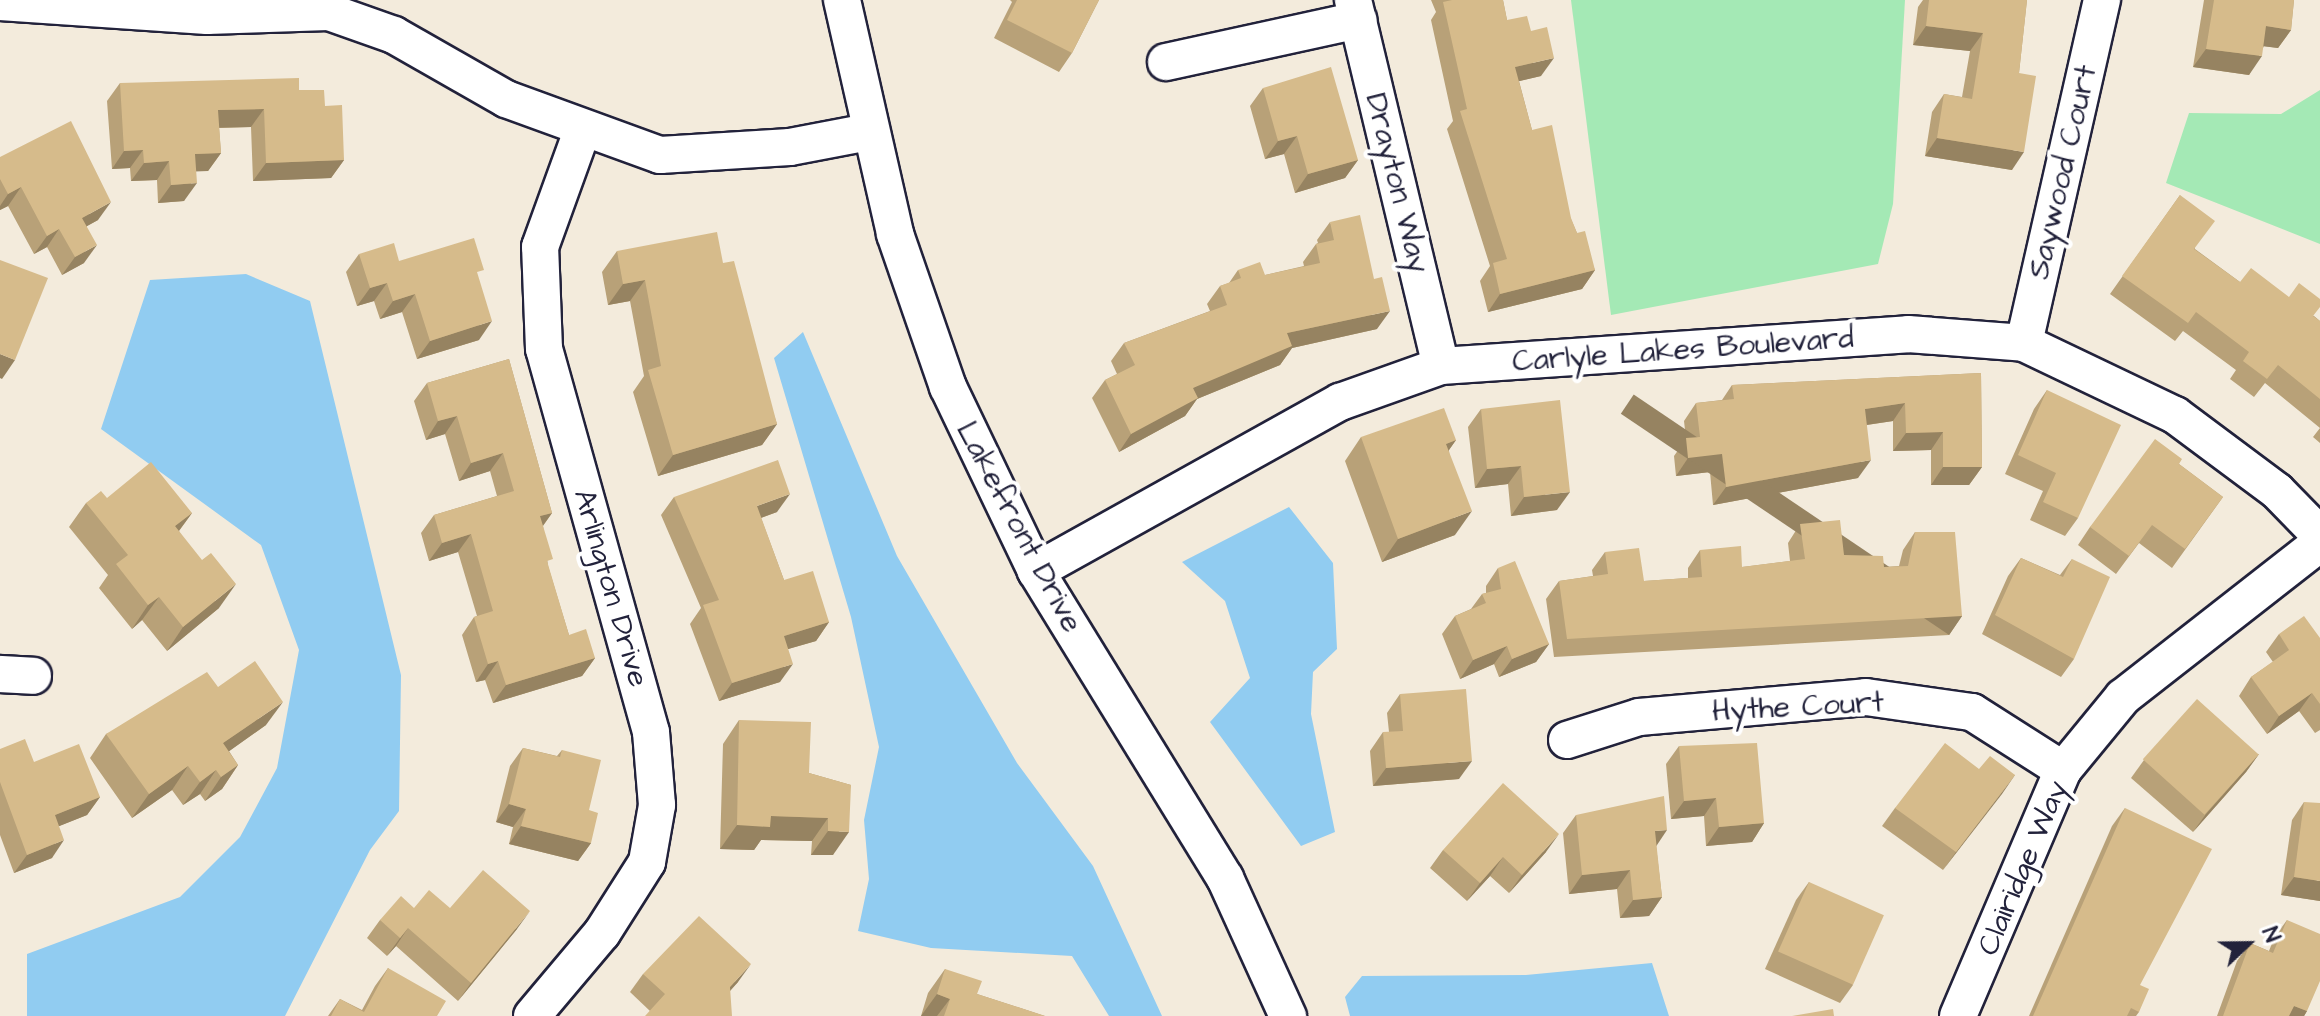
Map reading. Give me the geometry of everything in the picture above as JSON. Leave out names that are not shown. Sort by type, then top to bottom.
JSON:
[{"type":"street","name":"Lakefront Drive","points":[[842,0],[869,132],[916,304],[1036,571],[1225,878],[1288,1016]]},
{"type":"street","name":"Saywood Court","points":[[2024,343],[2102,0]]},
{"type":"street","points":[[0,2],[207,16],[329,12],[394,35],[506,99],[582,131],[660,155],[790,147],[869,132]]},
{"type":"street","points":[[1166,62],[1355,10]]},
{"type":"street","name":"Drayton Way","points":[[1355,10],[1441,366]]},
{"type":"street","name":"Arlington Drive","points":[[532,1016],[602,933],[647,862],[657,805],[651,732],[544,349],[540,247],[582,131]]},
{"type":"street","name":"Carlyle Lakes Boulevard","points":[[1036,571],[1340,402],[1441,366],[1908,334],[2024,343],[2175,415],[2277,491],[2320,535]]},
{"type":"street","name":"Clairidge Way","points":[[1958,1016],[2063,770],[2123,697],[2320,543]]},
{"type":"street","name":"Hythe Court","points":[[1567,740],[1639,717],[1866,697],[1972,712],[2063,770]]},
{"type":"green space","points":[[1571,0],[1905,0],[1893,204],[1878,264],[1611,315]]},
{"type":"green space","points":[[2320,90],[2320,244],[2166,183],[2189,113],[2281,114]]},
{"type":"water","points":[[246,274],[310,301],[401,675],[399,811],[370,850],[285,1016],[27,1016],[27,954],[180,897],[240,837],[277,768],[299,650],[261,545],[101,429],[150,280]]},
{"type":"water","points":[[803,332],[897,556],[1017,763],[1093,866],[1162,1016],[1109,1016],[1072,956],[931,948],[858,931],[869,879],[864,820],[879,747],[851,617],[774,358]]},
{"type":"water","points":[[1289,507],[1333,563],[1337,649],[1313,672],[1311,714],[1335,832],[1301,846],[1210,722],[1250,678],[1225,601],[1182,562]]},
{"type":"water","points":[[1652,963],[1669,1016],[1350,1016],[1345,997],[1362,976],[1526,975]]},
{"type":"building","points":[[1017,0],[1099,0],[1072,53],[1007,20]]},
{"type":"building","points":[[1503,0],[1507,20],[1527,16],[1531,31],[1547,27],[1554,58],[1515,67],[1532,130],[1552,125],[1571,218],[1577,233],[1585,231],[1595,270],[1500,294],[1493,263],[1507,259],[1460,111],[1467,109],[1443,2]]},
{"type":"building","points":[[1929,0],[2027,0],[2019,73],[2036,76],[2024,152],[1937,138],[1944,94],[1972,99],[1983,33],[1926,26]]},
{"type":"building","points":[[2214,0],[2294,0],[2291,30],[2266,26],[2262,56],[2206,49]]},
{"type":"building","points":[[1331,67],[1358,160],[1308,174],[1297,136],[1278,141],[1263,88]]},
{"type":"building","points":[[299,78],[299,90],[324,90],[325,106],[342,105],[344,160],[266,163],[264,109],[218,110],[221,153],[195,154],[197,183],[171,185],[169,161],[144,163],[143,150],[124,151],[120,83]]},
{"type":"building","points":[[71,121],[111,202],[82,218],[97,245],[75,257],[59,229],[47,236],[21,187],[8,194],[0,179],[0,157]]},
{"type":"building","points":[[2180,195],[2215,221],[2194,249],[2240,282],[2251,268],[2289,297],[2299,283],[2320,299],[2320,307],[2313,316],[2320,321],[2320,399],[2278,365],[2267,379],[2243,361],[2249,352],[2196,312],[2188,323],[2122,276]]},
{"type":"building","points":[[1360,215],[1374,279],[1382,277],[1390,311],[1287,333],[1292,346],[1193,388],[1198,398],[1131,434],[1105,380],[1135,365],[1124,343],[1227,305],[1220,286],[1241,278],[1238,270],[1260,262],[1265,275],[1320,263],[1316,244],[1334,240],[1330,222]]},
{"type":"building","points":[[717,232],[723,263],[734,261],[777,424],[673,455],[648,370],[661,366],[645,280],[623,284],[617,251]]},
{"type":"building","points":[[474,238],[484,270],[477,272],[492,321],[430,341],[415,294],[393,301],[387,283],[370,288],[359,254],[394,243],[399,261]]},
{"type":"building","points":[[0,260],[48,278],[15,360],[0,354]]},
{"type":"building","points":[[509,359],[552,513],[540,516],[553,559],[547,561],[569,635],[586,629],[595,658],[506,685],[498,661],[488,664],[474,617],[493,611],[471,534],[442,543],[434,515],[514,491],[503,453],[471,463],[457,416],[438,421],[427,383]]},
{"type":"building","points":[[1981,373],[1982,467],[1943,467],[1943,432],[1906,433],[1905,403],[1865,409],[1871,460],[1726,487],[1722,454],[1688,458],[1686,438],[1700,437],[1696,403],[1734,399],[1732,385]]},
{"type":"building","points":[[2047,390],[2121,425],[2078,518],[2043,502],[2056,473],[2018,455]]},
{"type":"building","points":[[1560,400],[1570,492],[1524,497],[1521,466],[1487,469],[1481,409]]},
{"type":"building","points":[[1444,408],[1456,440],[1446,444],[1472,511],[1398,539],[1361,437]]},
{"type":"building","points":[[2155,439],[2182,459],[2179,464],[2223,497],[2185,549],[2152,525],[2129,556],[2090,527]]},
{"type":"building","points":[[778,460],[790,494],[757,506],[784,580],[813,571],[829,622],[784,636],[793,664],[732,683],[703,605],[719,600],[674,497]]},
{"type":"building","points":[[151,462],[192,513],[175,526],[202,560],[211,553],[236,584],[183,627],[159,597],[148,605],[116,564],[128,555],[86,503],[101,491],[107,498]]},
{"type":"building","points":[[1840,520],[1844,555],[1883,556],[1884,567],[1908,566],[1915,532],[1955,532],[1962,616],[1567,639],[1559,581],[1608,574],[1605,552],[1639,548],[1644,581],[1702,577],[1700,550],[1741,546],[1742,567],[1805,559],[1800,524]]},
{"type":"building","points":[[2021,558],[2063,577],[2072,559],[2110,577],[2074,659],[1995,615]]},
{"type":"building","points":[[1515,561],[1549,644],[1512,659],[1507,646],[1473,660],[1455,616],[1486,603],[1482,594],[1501,589],[1498,568]]},
{"type":"building","points":[[2304,616],[2320,638],[2320,704],[2312,693],[2279,716],[2251,677],[2289,650],[2279,634]]},
{"type":"building","points":[[255,661],[283,702],[223,743],[238,765],[221,777],[216,770],[200,782],[188,766],[149,794],[106,734],[207,672],[218,687]]},
{"type":"building","points":[[1466,689],[1472,761],[1386,768],[1383,732],[1403,731],[1400,694]]},
{"type":"building","points":[[2197,699],[2259,755],[2204,815],[2143,759]]},
{"type":"building","points":[[739,720],[811,722],[809,773],[851,785],[849,832],[828,831],[828,818],[771,816],[770,827],[737,825]]},
{"type":"building","points":[[25,739],[34,762],[79,744],[100,797],[55,815],[64,840],[27,855],[0,782],[0,749]]},
{"type":"building","points":[[1757,743],[1764,823],[1719,827],[1716,798],[1684,801],[1679,746]]},
{"type":"building","points":[[1945,743],[1979,769],[1990,756],[2015,775],[1956,852],[1895,808]]},
{"type":"building","points":[[523,748],[560,757],[562,750],[601,760],[589,810],[598,813],[591,843],[521,826],[526,809],[509,804]]},
{"type":"building","points":[[1503,783],[1559,834],[1522,875],[1503,857],[1480,883],[1443,850]]},
{"type":"building","points":[[1664,796],[1667,830],[1655,831],[1662,897],[1633,900],[1630,870],[1582,875],[1576,815]]},
{"type":"building","points":[[2304,802],[2320,803],[2320,881],[2294,877]]},
{"type":"building","points":[[2125,808],[2212,849],[2140,985],[2149,989],[2139,1012],[2131,1008],[2127,1016],[2033,1016]]},
{"type":"building","points":[[483,870],[530,911],[471,983],[408,928],[400,938],[380,920],[401,896],[414,908],[429,890],[450,908]]},
{"type":"building","points":[[1809,882],[1884,915],[1853,985],[1778,951]]},
{"type":"building","points":[[699,916],[751,964],[730,987],[732,1016],[645,1016],[665,994],[643,974]]},
{"type":"building","points":[[2287,920],[2320,934],[2320,981],[2307,1011],[2294,1006],[2289,1016],[2223,1016],[2250,943],[2273,953]]},
{"type":"building","points":[[388,968],[446,1001],[437,1016],[331,1016],[340,999],[364,1012]]},
{"type":"building","points":[[945,969],[982,981],[977,994],[1045,1016],[944,1016],[950,999],[937,994]]},
{"type":"building","points":[[1833,1009],[1834,1016],[1792,1016]]}]
